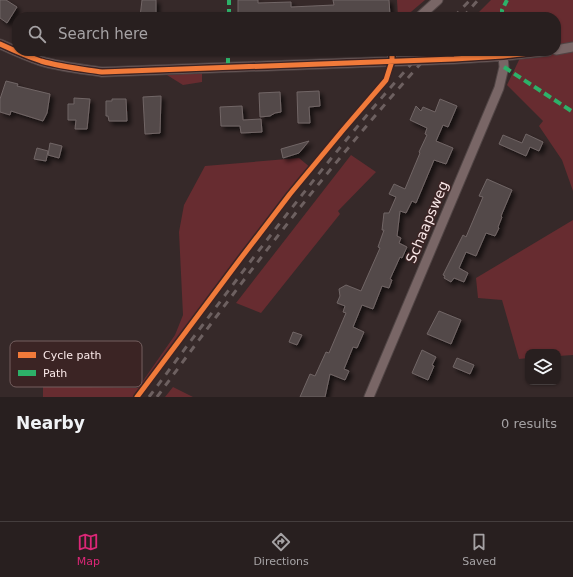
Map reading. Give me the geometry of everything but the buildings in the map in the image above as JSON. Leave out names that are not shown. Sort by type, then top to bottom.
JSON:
[{"type":"street","points":[[425,12],[438,0]]},
{"type":"street","points":[[0,44],[12,49]]},
{"type":"street","points":[[561,49],[573,47]]},
{"type":"street","points":[[28,56],[65,67],[102,72],[503,56]]},
{"type":"street","points":[[392,56],[392,61]]},
{"type":"street","name":"Schaapsweg","points":[[369,397],[499,88],[504,67],[503,56]]},
{"type":"shaded area","points":[[397,0],[425,0],[411,12],[398,12]]},
{"type":"shaded area","points":[[491,0],[573,0],[573,191],[562,160],[539,126],[543,121],[507,85],[519,60],[519,56],[561,56],[561,12],[479,12]]},
{"type":"shaded area","points":[[202,73],[202,82],[183,85],[167,75]]},
{"type":"shaded area","points":[[351,155],[376,172],[338,211],[340,214],[261,313],[236,303]]},
{"type":"shaded area","points":[[299,158],[311,168],[136,397],[43,397],[43,387],[142,387],[142,382],[175,335],[183,315],[179,232],[184,205],[205,166]]},
{"type":"shaded area","points":[[573,220],[573,355],[561,356],[561,349],[525,349],[525,358],[519,359],[502,300],[478,298],[476,278]]},
{"type":"shaded area","points":[[173,387],[193,397],[165,397]]},
{"type":"railway","points":[[459,12],[470,0]]},
{"type":"railway","points":[[467,12],[478,0]]},
{"type":"railway","points":[[149,397],[248,264],[316,177],[386,92],[418,56]]},
{"type":"railway","points":[[157,397],[256,264],[324,177],[395,92],[427,56]]},
{"type":"marked path","points":[[229,0],[229,12]]},
{"type":"marked path","points":[[502,12],[507,0]]},
{"type":"marked path","points":[[228,56],[228,66]]},
{"type":"marked path","points":[[504,67],[573,112]]},
{"type":"cycle path","points":[[0,44],[12,49]]},
{"type":"cycle path","points":[[28,56],[41,61],[72,68],[102,72],[503,56]]},
{"type":"cycle path","points":[[137,397],[290,194],[386,80],[392,61],[392,56]]}]
